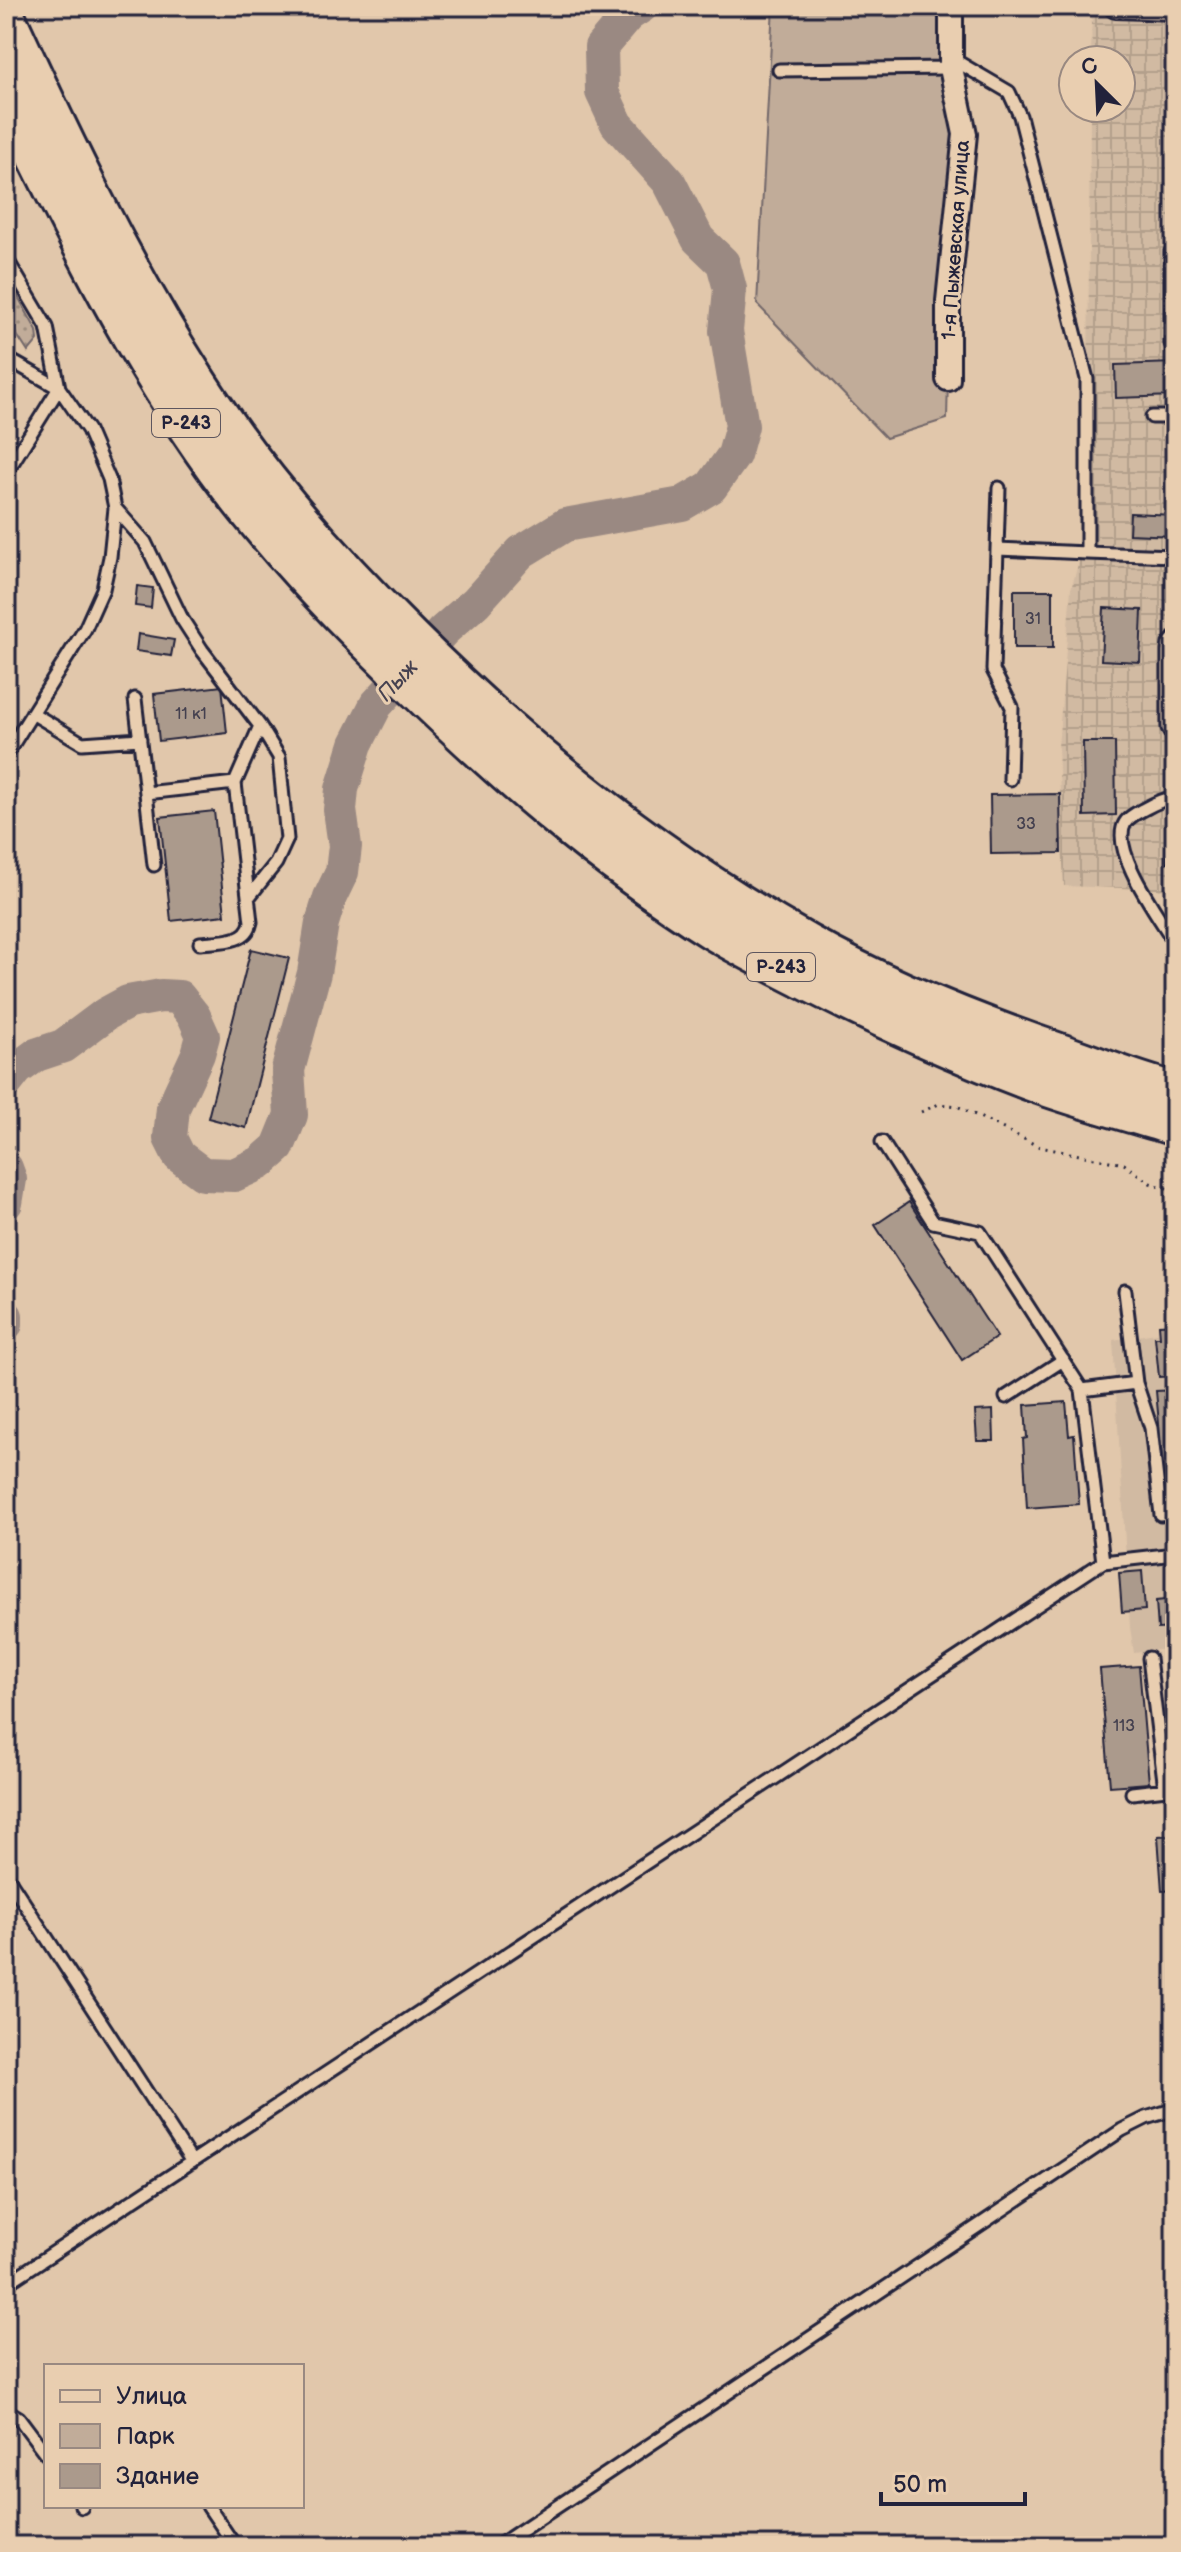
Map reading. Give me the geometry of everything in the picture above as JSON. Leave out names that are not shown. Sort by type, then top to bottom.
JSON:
[{"type":"highway","name":"Р-243","points":[[6,18],[84,183],[198,384],[300,520],[361,612]]},
{"type":"highway","name":"Р-243","points":[[6,93],[129,331],[216,468],[274,542],[361,612],[452,702],[524,791],[628,872],[716,932],[883,1019],[1030,1080],[1175,1126]]},
{"type":"highway","name":"Р-243","points":[[452,702],[521,744],[651,846],[809,946],[907,994],[988,1027],[1175,1092]]},
{"type":"street","name":"1-я Пыжевская улица","points":[[948,379],[948,301],[965,134],[951,63],[951,6]]},
{"type":"street","points":[[1116,6],[1175,8]]},
{"type":"lane","points":[[779,70],[951,63],[1009,92],[1020,116],[1087,379],[1087,553]]},
{"type":"lane","points":[[1175,246],[1171,252],[1171,343],[1175,354]]},
{"type":"lane","points":[[6,258],[47,327],[59,388],[88,430],[109,479],[115,508],[103,589],[85,629],[6,755]]},
{"type":"lane","points":[[6,358],[59,388]]},
{"type":"lane","points":[[6,473],[14,448],[59,388]]},
{"type":"lane","points":[[1152,417],[1175,417]]},
{"type":"lane","points":[[999,488],[993,670],[1012,707],[1010,779]]},
{"type":"lane","points":[[115,508],[145,542],[182,619],[279,757],[287,839],[276,863],[248,898]]},
{"type":"lane","points":[[997,549],[1175,556]]},
{"type":"lane","points":[[1175,637],[1168,651],[1168,728],[1175,740]]},
{"type":"lane","points":[[135,699],[154,865]]},
{"type":"lane","points":[[32,713],[82,743],[140,739]]},
{"type":"lane","points":[[200,943],[244,936],[249,930],[251,922],[235,783],[260,726]]},
{"type":"lane","points":[[146,793],[235,783]]},
{"type":"lane","points":[[1175,797],[1155,803],[1134,815],[1127,821],[1123,833],[1125,855],[1131,868],[1175,943]]},
{"type":"lane","points":[[882,1142],[933,1222],[980,1232],[1082,1390],[1103,1562]]},
{"type":"lane","points":[[1125,1291],[1136,1383],[1151,1428],[1161,1515]]},
{"type":"lane","points":[[1006,1397],[1063,1360]]},
{"type":"lane","points":[[1082,1390],[1136,1383]]},
{"type":"lane","points":[[6,2284],[1103,1562],[1175,1554]]},
{"type":"lane","points":[[1132,1793],[1170,1789],[1149,1658]]},
{"type":"lane","points":[[6,1875],[192,2162]]},
{"type":"lane","points":[[498,2546],[1122,2130],[1175,2109]]},
{"type":"lane","points":[[6,2410],[19,2418],[44,2451]]},
{"type":"lane","points":[[209,2508],[235,2546]]},
{"type":"path","points":[[921,1112],[939,1104],[957,1106],[1040,1147],[1124,1164],[1150,1183],[1175,1191]]},
{"type":"shaded area","points":[[1092,6],[1175,6],[1175,890],[1064,886],[1058,747],[1071,589],[1087,534],[1090,124],[1137,124],[1137,44],[1091,44]]},
{"type":"shaded area","points":[[1175,1330],[1175,1648],[1134,1653],[1113,1340]]},
{"type":"green space","points":[[773,6],[957,6],[947,419],[886,438],[757,304]]},
{"type":"green space","points":[[6,275],[37,331],[38,340],[28,352],[6,318]]},
{"type":"building","points":[[1175,363],[1175,396],[1116,398],[1115,365]]},
{"type":"building","points":[[1130,513],[1175,515],[1175,536],[1129,534]]},
{"type":"building","points":[[137,586],[153,588],[151,608],[135,606]]},
{"type":"building","points":[[1014,590],[1053,590],[1053,648],[1014,648]]},
{"type":"building","points":[[1104,608],[1142,610],[1140,662],[1101,660]]},
{"type":"building","points":[[138,634],[174,640],[171,656],[136,651]]},
{"type":"building","points":[[222,686],[227,733],[159,741],[154,694]]},
{"type":"building","points":[[1083,742],[1115,742],[1116,815],[1084,816]]},
{"type":"building","points":[[1060,794],[1061,853],[991,854],[990,795]]},
{"type":"building","points":[[214,811],[225,915],[171,921],[160,817]]},
{"type":"building","points":[[1175,817],[1175,863],[1167,863],[1166,818]]},
{"type":"building","points":[[251,949],[289,958],[246,1128],[208,1118]]},
{"type":"building","points":[[909,1202],[997,1337],[962,1360],[875,1225]]},
{"type":"building","points":[[1175,1324],[1175,1376],[1159,1377],[1155,1337],[1160,1337],[1159,1325]]},
{"type":"building","points":[[1175,1390],[1175,1532],[1169,1533],[1156,1391]]},
{"type":"building","points":[[1066,1402],[1069,1436],[1074,1435],[1079,1504],[1027,1508],[1023,1439],[1027,1438],[1025,1405]]},
{"type":"building","points":[[993,1410],[994,1441],[977,1441],[975,1411]]},
{"type":"building","points":[[1142,1571],[1145,1610],[1122,1612],[1119,1573]]},
{"type":"building","points":[[1175,1599],[1175,1628],[1158,1629],[1156,1601]]},
{"type":"building","points":[[1139,1666],[1149,1783],[1110,1786],[1100,1669]]},
{"type":"building","points":[[1175,1835],[1175,1890],[1162,1891],[1158,1836]]},
{"type":"waterway","name":"Пыж","points":[[6,1083],[17,1069],[36,1055],[63,1046],[128,1002],[161,996],[179,997],[194,1016],[203,1036],[173,1108],[170,1138],[179,1156],[203,1174],[234,1175],[260,1163],[278,1147],[291,1115],[288,1070],[314,973],[322,923],[342,872],[345,846],[340,810],[342,789],[356,744],[376,705],[521,552],[565,525],[682,504],[711,487],[734,455],[742,426],[726,331],[730,289],[723,263],[698,239],[669,182],[617,124],[602,92],[601,47],[628,15],[642,6]]},
{"type":"waterway","name":"Пыж","points":[[6,1168],[10,1179],[6,1203]]},
{"type":"waterway","name":"Пыж","points":[[6,1316],[6,1324]]}]
